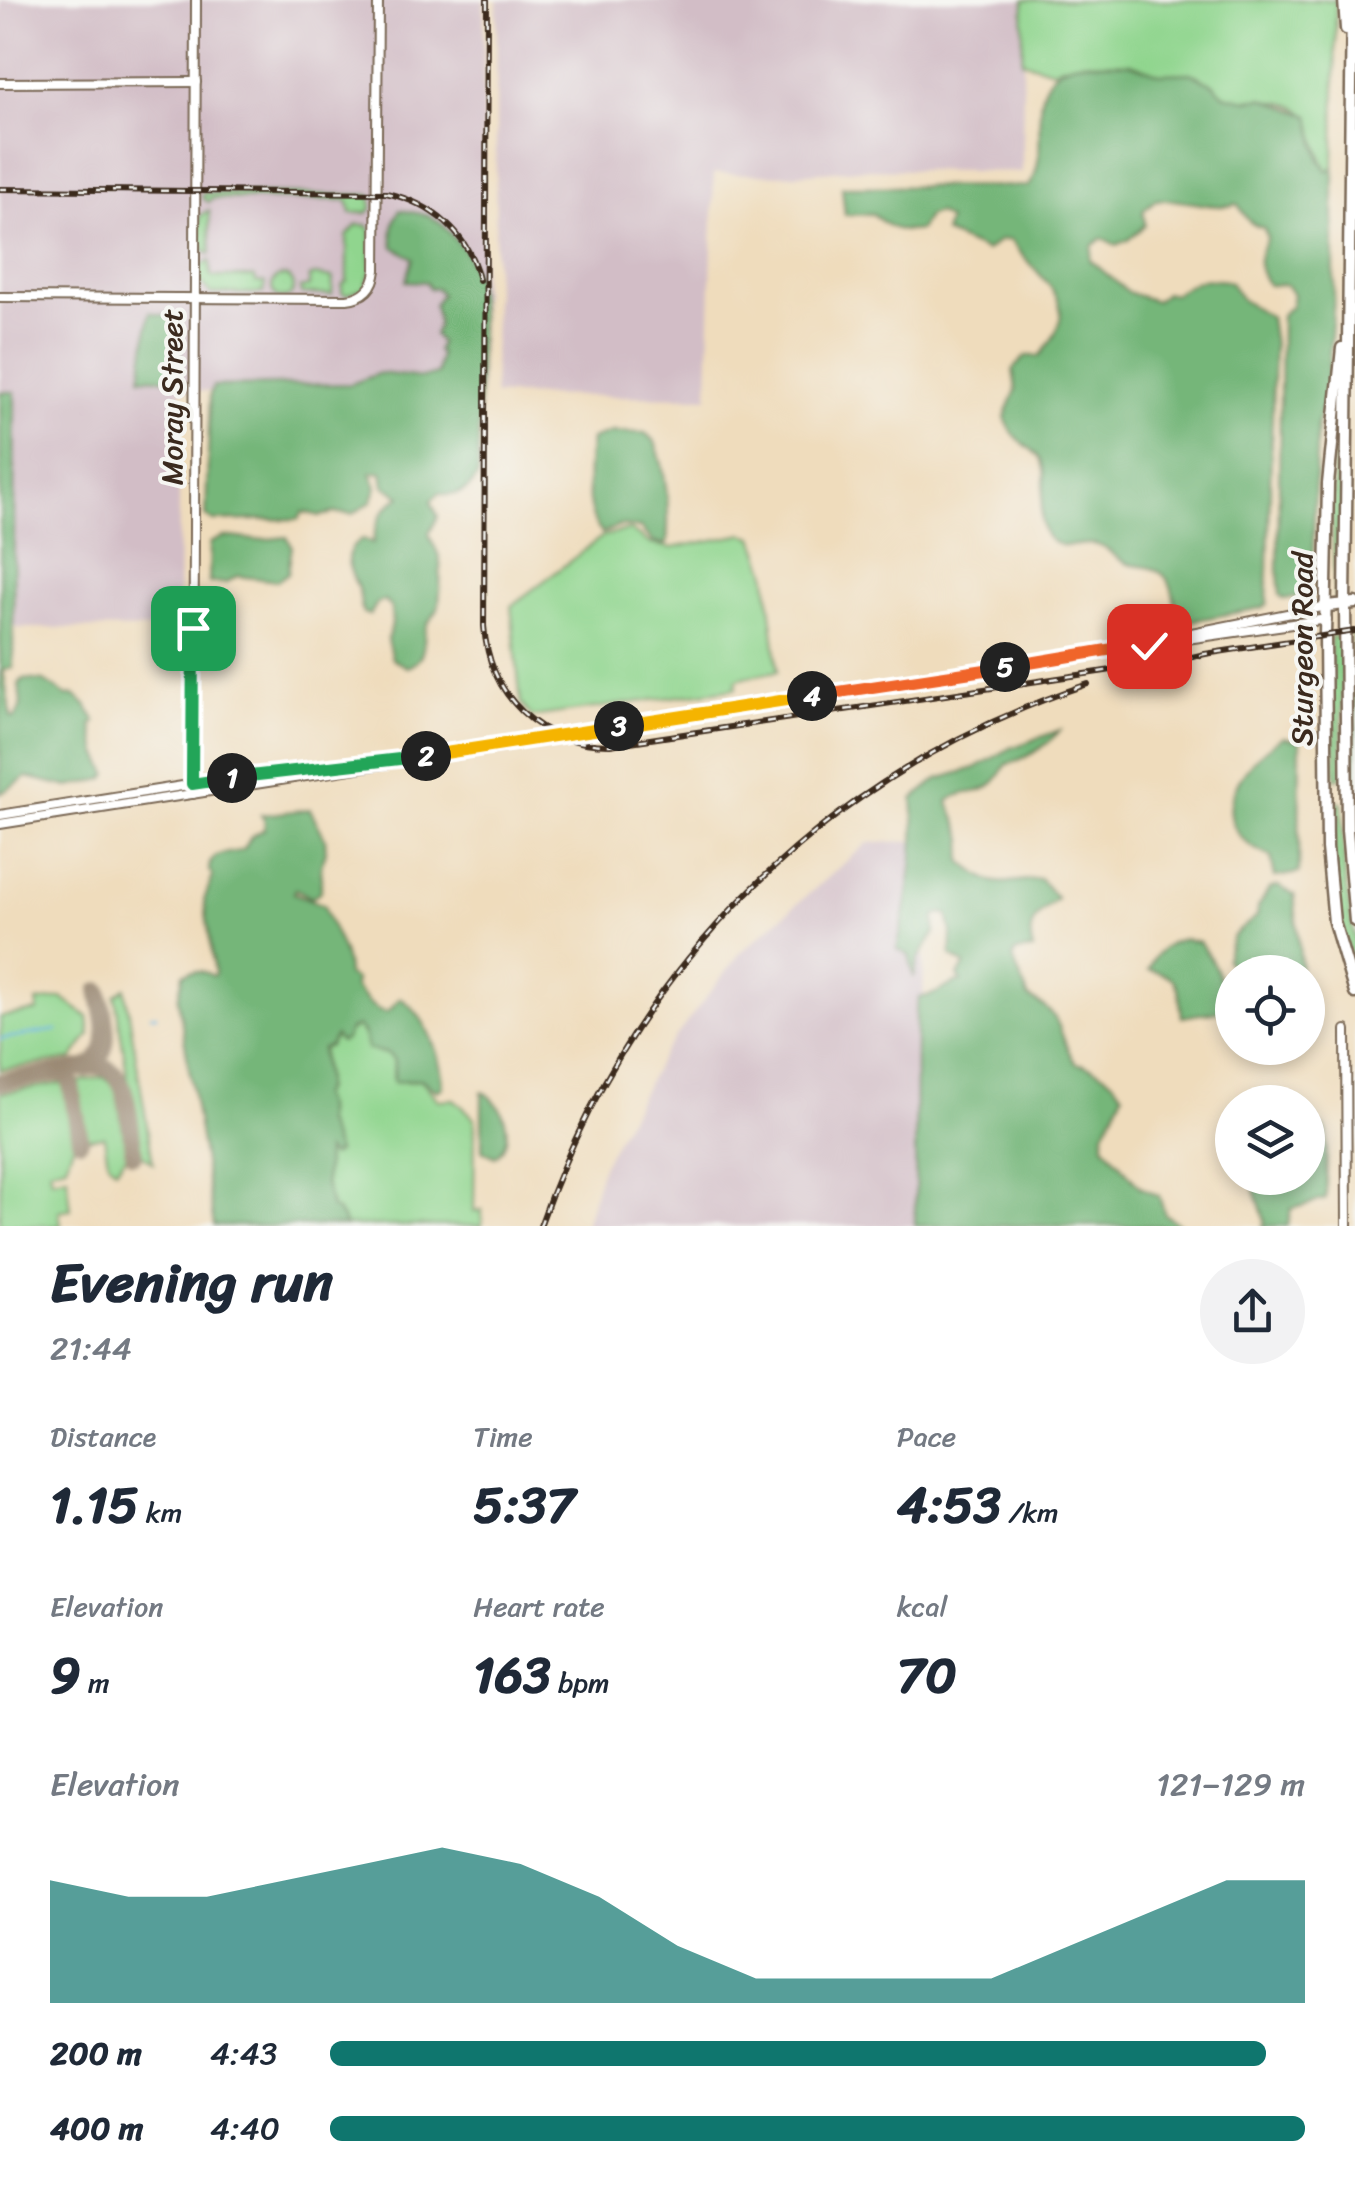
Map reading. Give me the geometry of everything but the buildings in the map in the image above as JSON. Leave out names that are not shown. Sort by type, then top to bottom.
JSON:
[{"type":"main road","name":"Sturgeon Road","points":[[1348,0],[1347,830],[1355,921]]},
{"type":"main road","name":"Sturgeon Road","points":[[1347,303],[1328,484],[1326,619],[1330,884],[1340,944],[1355,992]]},
{"type":"main road","points":[[1328,606],[1350,609]]},
{"type":"main road","points":[[1326,619],[1350,609]]},
{"type":"street","name":"Moray Street","points":[[193,789],[196,0]]},
{"type":"street","points":[[0,297],[362,296],[374,283],[376,270],[378,0]]},
{"type":"street","points":[[0,83],[196,82]]},
{"type":"street","points":[[0,824],[306,768],[379,763],[1131,646],[1328,606]]},
{"type":"street","points":[[1131,646],[1326,619]]},
{"type":"street","points":[[0,814],[193,789]]},
{"type":"street","points":[[1346,1030],[1347,1226]]},
{"type":"shaded area","points":[[0,0],[484,0],[481,392],[180,391],[178,629],[15,628],[15,393],[0,392]]},
{"type":"shaded area","points":[[497,0],[1024,0],[1022,172],[859,169],[785,175],[714,173],[708,397],[494,395]]},
{"type":"shaded area","points":[[925,841],[921,1226],[585,1226],[602,1166],[664,1052],[740,953],[868,843]]},
{"type":"green space","points":[[1024,0],[1336,0],[1334,167],[1328,171],[1310,122],[1292,106],[1236,99],[1190,74],[1157,74],[1092,62],[1053,70],[1022,61]]},
{"type":"green space","points":[[1078,62],[1131,63],[1160,74],[1190,73],[1214,84],[1224,95],[1247,100],[1263,98],[1310,116],[1320,160],[1328,171],[1334,167],[1334,299],[1327,387],[1317,424],[1312,581],[1297,597],[1284,599],[1280,595],[1278,573],[1281,315],[1291,306],[1293,294],[1286,285],[1268,285],[1259,262],[1267,238],[1264,228],[1248,220],[1238,204],[1155,200],[1143,211],[1145,225],[1116,245],[1102,238],[1092,246],[1090,260],[1129,293],[1156,301],[1165,293],[1174,294],[1200,280],[1230,282],[1242,300],[1270,317],[1274,345],[1267,604],[1180,623],[1171,587],[1153,568],[1126,563],[1098,545],[1055,543],[1044,530],[1042,462],[1015,435],[1005,417],[1016,390],[1013,369],[1026,356],[1039,356],[1060,321],[1060,307],[1047,282],[1010,240],[1000,240],[986,251],[944,233],[948,220],[937,213],[928,216],[919,230],[912,231],[894,228],[873,214],[845,215],[842,187],[1029,186],[1039,152],[1041,97],[1047,82],[1059,70]]},
{"type":"green space","points":[[203,193],[371,195],[372,208],[367,213],[351,213],[348,200],[211,198],[209,202],[202,198]]},
{"type":"green space","points":[[209,210],[209,254],[199,245],[200,216]]},
{"type":"green space","points":[[400,210],[428,215],[442,224],[465,251],[476,278],[480,319],[478,475],[463,492],[439,493],[431,501],[438,517],[429,533],[440,562],[439,606],[427,625],[421,656],[407,667],[392,659],[387,640],[392,624],[391,607],[384,601],[377,603],[370,615],[363,613],[348,562],[355,545],[363,539],[373,543],[380,516],[401,496],[384,486],[382,472],[371,473],[377,487],[371,502],[353,514],[320,516],[303,512],[299,519],[213,521],[206,516],[213,386],[351,384],[380,373],[422,378],[437,374],[440,342],[434,335],[438,324],[434,305],[441,294],[426,282],[406,281],[413,258],[394,247],[393,237]]},
{"type":"green space","points":[[357,225],[367,225],[371,230],[371,272],[364,288],[346,295],[342,285],[347,281],[347,236]]},
{"type":"green space","points":[[210,261],[211,277],[255,277],[256,282],[265,283],[264,293],[211,294],[199,280],[200,266]]},
{"type":"green space","points":[[283,276],[291,279],[291,295],[283,298],[275,295],[272,287],[275,279]]},
{"type":"green space","points":[[309,277],[333,278],[332,295],[301,294],[300,288],[309,286]]},
{"type":"green space","points":[[150,312],[179,319],[182,373],[174,379],[141,377]]},
{"type":"green space","points":[[0,392],[15,392],[13,668],[3,670],[11,717],[15,718],[21,706],[19,684],[23,679],[44,681],[67,696],[74,695],[96,722],[92,725],[98,753],[108,774],[104,779],[69,787],[27,777],[0,794]]},
{"type":"green space","points":[[612,432],[645,433],[654,440],[666,491],[667,544],[654,543],[640,528],[620,526],[602,533],[596,525],[588,488],[591,439]]},
{"type":"green space","points":[[1339,445],[1341,593],[1340,599],[1335,599],[1332,516],[1335,452]]},
{"type":"green space","points":[[630,530],[651,544],[672,548],[744,534],[754,537],[766,570],[778,671],[740,678],[737,688],[532,717],[521,704],[511,606],[603,536]]},
{"type":"green space","points":[[232,537],[287,537],[292,546],[288,573],[277,581],[237,576],[226,583],[209,583],[210,543]]},
{"type":"green space","points":[[1355,633],[1355,783],[1352,783]]},
{"type":"green space","points":[[1342,635],[1342,777],[1336,779],[1330,637]]},
{"type":"green space","points":[[1060,730],[1035,752],[1006,765],[992,785],[948,801],[964,838],[962,861],[991,881],[1040,879],[1057,899],[1034,920],[1033,950],[1016,952],[1016,968],[1028,997],[1053,1016],[1076,1063],[1103,1074],[1123,1094],[1104,1132],[1104,1145],[1140,1187],[1159,1196],[1165,1214],[1181,1226],[915,1226],[916,1010],[919,997],[962,981],[958,976],[965,965],[951,956],[948,914],[935,917],[935,933],[918,960],[914,978],[909,955],[897,949],[913,856],[913,799],[938,779],[975,768],[1011,748]]},
{"type":"green space","points":[[1283,737],[1300,741],[1299,873],[1275,877],[1271,857],[1249,845],[1236,830],[1231,814],[1239,781],[1265,750]]},
{"type":"green space","points":[[1332,802],[1342,803],[1355,981],[1336,900]]},
{"type":"green space","points":[[310,809],[325,838],[321,891],[312,898],[296,889],[294,893],[324,905],[344,956],[347,975],[355,980],[354,986],[369,1003],[388,1012],[400,998],[418,1014],[436,1050],[443,1087],[437,1091],[421,1079],[394,1082],[394,1060],[388,1054],[368,1049],[358,1026],[350,1029],[345,1040],[340,1042],[335,1036],[322,1049],[325,1079],[320,1096],[325,1123],[337,1152],[331,1156],[326,1151],[325,1183],[331,1208],[346,1226],[214,1226],[178,999],[183,974],[215,974],[204,900],[213,876],[209,871],[212,859],[244,849],[251,837],[264,829],[261,815]]},
{"type":"green space","points":[[1278,886],[1294,894],[1300,955],[1227,955],[1233,936],[1257,916],[1269,889]]},
{"type":"green space","points":[[1183,939],[1199,942],[1210,958],[1215,967],[1215,1011],[1182,1017],[1176,984],[1167,975],[1148,970],[1170,943]]},
{"type":"green space","points":[[125,988],[153,1163],[139,1153],[115,996]]},
{"type":"green space","points":[[62,998],[88,1017],[90,1034],[72,1059],[0,1070],[0,1017],[38,1011],[37,1002]]},
{"type":"green space","points":[[357,1026],[377,1052],[394,1060],[393,1078],[409,1082],[421,1079],[438,1100],[454,1099],[475,1118],[474,1211],[482,1210],[482,1226],[346,1226],[331,1208],[325,1183],[326,1151],[337,1152],[325,1123],[320,1096],[325,1089],[322,1049],[336,1035]]},
{"type":"green space","points":[[103,1077],[116,1086],[127,1155],[116,1169],[108,1162],[104,1136],[84,1139],[76,1086],[81,1081]]},
{"type":"green space","points":[[62,1083],[67,1088],[75,1140],[66,1165],[50,1169],[52,1179],[67,1176],[71,1209],[59,1211],[61,1226],[0,1226],[0,1093]]},
{"type":"green space","points":[[482,1092],[502,1112],[507,1132],[502,1150],[495,1157],[482,1150]]},
{"type":"green space","points":[[1325,1129],[1326,1199],[1291,1209],[1288,1226],[1263,1226],[1257,1195],[1325,1195]]},
{"type":"waterway","points":[[151,1015],[156,1015]]},
{"type":"waterway","points":[[0,1039],[57,1030]]},
{"type":"taxiway","points":[[85,1069],[95,1062],[105,1045],[99,991]]},
{"type":"taxiway","points":[[80,1140],[70,1079],[61,1072],[102,1067],[111,1071],[123,1090],[134,1154]]},
{"type":"taxiway","points":[[0,1082],[61,1072]]},
{"type":"railway","points":[[487,0],[484,626],[496,674],[522,712],[561,736],[610,745],[1132,667]]},
{"type":"railway","points":[[0,189],[386,193],[418,204],[446,223],[467,248],[479,280]]},
{"type":"railway","points":[[1122,673],[1205,654],[1355,631]]},
{"type":"railway","points":[[540,1226],[579,1131],[628,1044],[685,963],[750,890],[824,825],[905,769],[993,722],[1088,684]]},
{"type":"route","points":[[193,628],[192,784],[430,756],[1149,646]]}]
